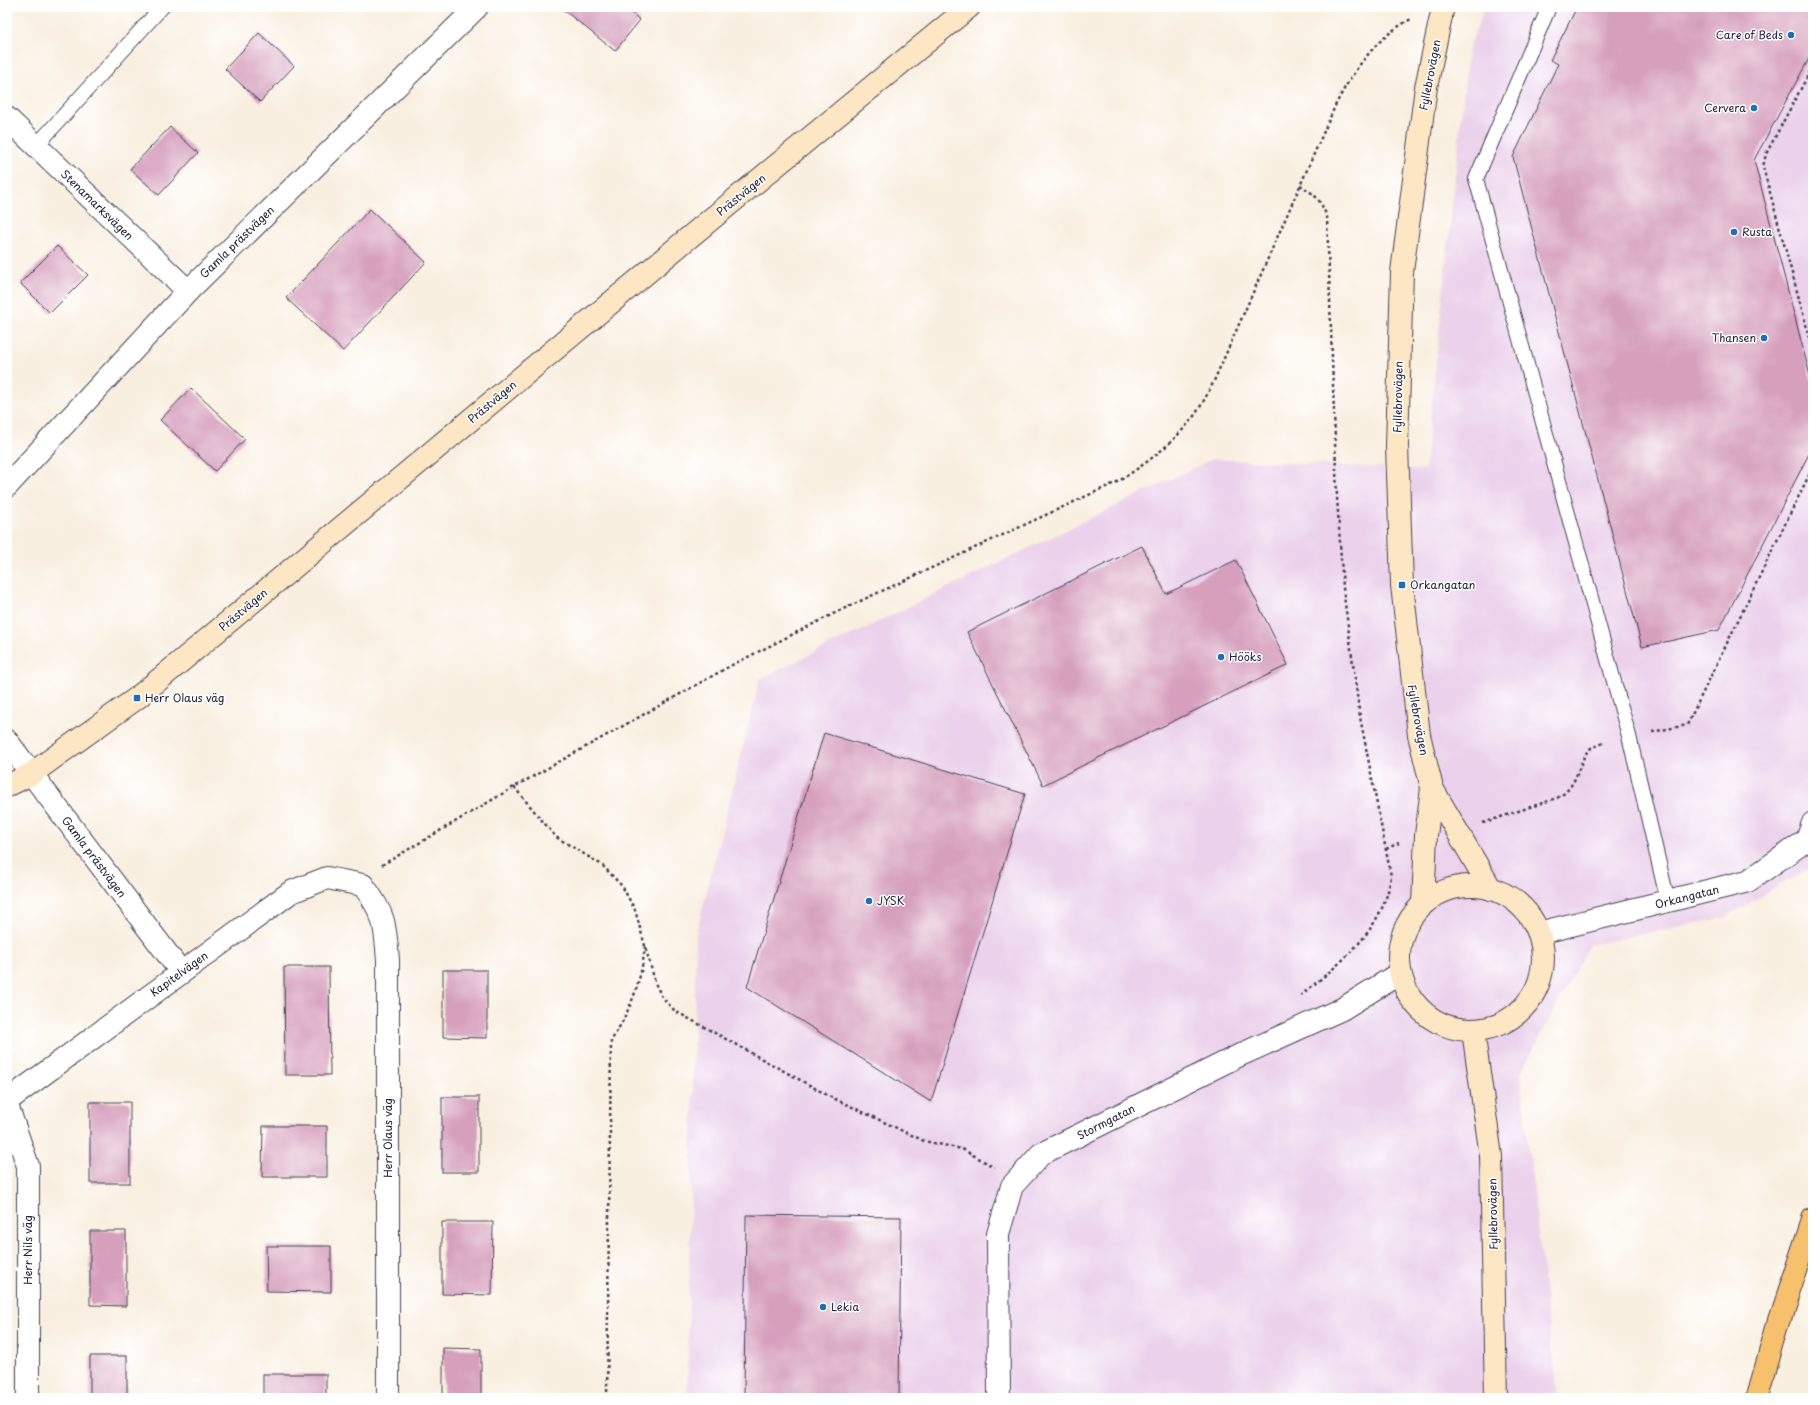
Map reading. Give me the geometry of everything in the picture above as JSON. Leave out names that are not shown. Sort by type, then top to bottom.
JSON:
[{"type":"highway","points":[[1757,1398],[1779,1321],[1813,1219]]},
{"type":"street","name":"Gamla prästvägen","points":[[7,486],[188,291],[477,7]]},
{"type":"street","name":"Prästvägen","points":[[7,786],[31,774],[137,698],[698,230],[969,7]]},
{"type":"street","name":"Fyllebrovägen","points":[[1443,7],[1426,87],[1402,272],[1397,446],[1402,585],[1409,662],[1419,735],[1432,788],[1454,829],[1491,889]]},
{"type":"street","name":"Stenamarksvägen","points":[[7,118],[188,291]]},
{"type":"street","name":"Gamla prästvägen","points":[[7,741],[182,972]]},
{"type":"street","name":"Fyllebrovägen","points":[[1423,904],[1426,835],[1432,788]]},
{"type":"street","name":"Orkangatan","points":[[1539,933],[1748,881],[1807,840],[1813,823]]},
{"type":"street","name":"Kapitelvägen","points":[[7,1102],[291,892],[327,878],[363,884]]},
{"type":"street","name":"Herr Olaus väg","points":[[363,884],[378,905],[386,925],[388,960],[388,1398]]},
{"type":"street","points":[[1479,886],[1491,889],[1502,892],[1528,913],[1539,933],[1543,946],[1542,974],[1532,999],[1512,1019],[1500,1025],[1473,1031],[1459,1030],[1432,1019],[1420,1010],[1411,999],[1404,986],[1400,973],[1399,960],[1402,935],[1414,913],[1433,897],[1455,888],[1479,886]]},
{"type":"street","name":"Stormgatan","points":[[999,1398],[998,1234],[1012,1186],[1020,1176],[1041,1154],[1240,1055],[1342,1009],[1400,973]]},
{"type":"street","name":"Fyllebrovägen","points":[[1473,1031],[1491,1156],[1496,1398]]},
{"type":"street","name":"Herr Nils väg","points":[[7,1105],[28,1166],[28,1398]]},
{"type":"lane","points":[[36,146],[162,7]]},
{"type":"lane","points":[[1549,7],[1476,178],[1630,736],[1668,902]]},
{"type":"path","points":[[363,884],[379,867],[514,787],[732,665],[841,610],[1119,481],[1142,466],[1170,443],[1194,416],[1214,381],[1336,104],[1352,73],[1379,42],[1404,22],[1415,17]]},
{"type":"path","points":[[1813,66],[1766,154],[1763,167],[1813,350]]},
{"type":"path","points":[[1300,185],[1315,194],[1322,203],[1327,217],[1337,497],[1343,588],[1360,717],[1380,828],[1391,876],[1390,888],[1380,913],[1351,954],[1300,996]]},
{"type":"path","points":[[1454,829],[1486,822],[1557,798],[1566,793],[1572,787],[1582,760],[1591,748],[1630,736],[1687,725],[1813,467]]},
{"type":"path","points":[[514,787],[556,837],[602,865],[622,886],[635,910],[656,985],[662,997],[675,1011],[831,1097],[924,1142],[962,1149],[996,1168]]},
{"type":"path","points":[[1386,849],[1400,842],[1426,835]]},
{"type":"path","points":[[607,1398],[611,1041],[622,1023],[638,985],[642,972],[645,944]]},
{"type":"shaded area","points":[[1485,7],[1813,7],[1813,866],[1723,918],[1589,945],[1520,1074],[1557,1398],[687,1398],[696,934],[760,679],[1212,459],[1425,470],[1468,50]]},
{"type":"building","points":[[560,7],[624,7],[640,20],[615,51]]},
{"type":"building","points":[[1577,7],[1813,7],[1813,51],[1754,160],[1813,387],[1813,446],[1719,630],[1642,647],[1513,157],[1558,64],[1550,60]]},
{"type":"building","points":[[259,33],[294,66],[260,102],[225,69]]},
{"type":"building","points":[[170,127],[198,153],[159,195],[130,169]]},
{"type":"building","points":[[370,209],[426,262],[343,351],[286,298]]},
{"type":"building","points":[[57,246],[88,275],[50,313],[20,283]]},
{"type":"building","points":[[191,388],[245,439],[215,471],[160,420]]},
{"type":"building","points":[[1142,546],[1166,594],[1236,560],[1288,665],[1043,785],[967,632]]},
{"type":"building","points":[[824,733],[1025,794],[931,1102],[747,987]]},
{"type":"building","points":[[284,967],[329,967],[330,1075],[285,1075]]},
{"type":"building","points":[[443,970],[487,970],[487,1038],[443,1037]]},
{"type":"building","points":[[442,1097],[479,1097],[479,1172],[442,1172]]},
{"type":"building","points":[[90,1102],[130,1102],[130,1183],[90,1183]]},
{"type":"building","points":[[263,1126],[327,1126],[327,1177],[262,1177]]},
{"type":"building","name":"Lekia","points":[[746,1215],[901,1217],[899,1398],[744,1398]]},
{"type":"building","points":[[442,1222],[493,1222],[492,1295],[442,1294]]},
{"type":"building","points":[[90,1231],[126,1231],[126,1306],[90,1305]]},
{"type":"building","points":[[266,1246],[331,1246],[331,1292],[267,1291]]},
{"type":"building","points":[[443,1348],[481,1349],[481,1398],[443,1398]]},
{"type":"building","points":[[90,1356],[127,1356],[127,1398],[90,1398]]},
{"type":"building","points":[[263,1374],[326,1374],[326,1398],[263,1398]]},
{"type":"place","name":"Care of Beds","points":[[1791,35]]},
{"type":"place","name":"Cervera","points":[[1754,108]]},
{"type":"place","name":"Rusta","points":[[1734,232]]},
{"type":"place","name":"Thansen","points":[[1764,338]]},
{"type":"place","name":"Orkangatan","points":[[1402,585]]},
{"type":"place","name":"Hööks","points":[[1221,657]]},
{"type":"place","name":"Herr Olaus väg","points":[[137,698]]},
{"type":"place","name":"JYSK","points":[[869,901]]},
{"type":"place","name":"Lekia","points":[[823,1307]]}]
